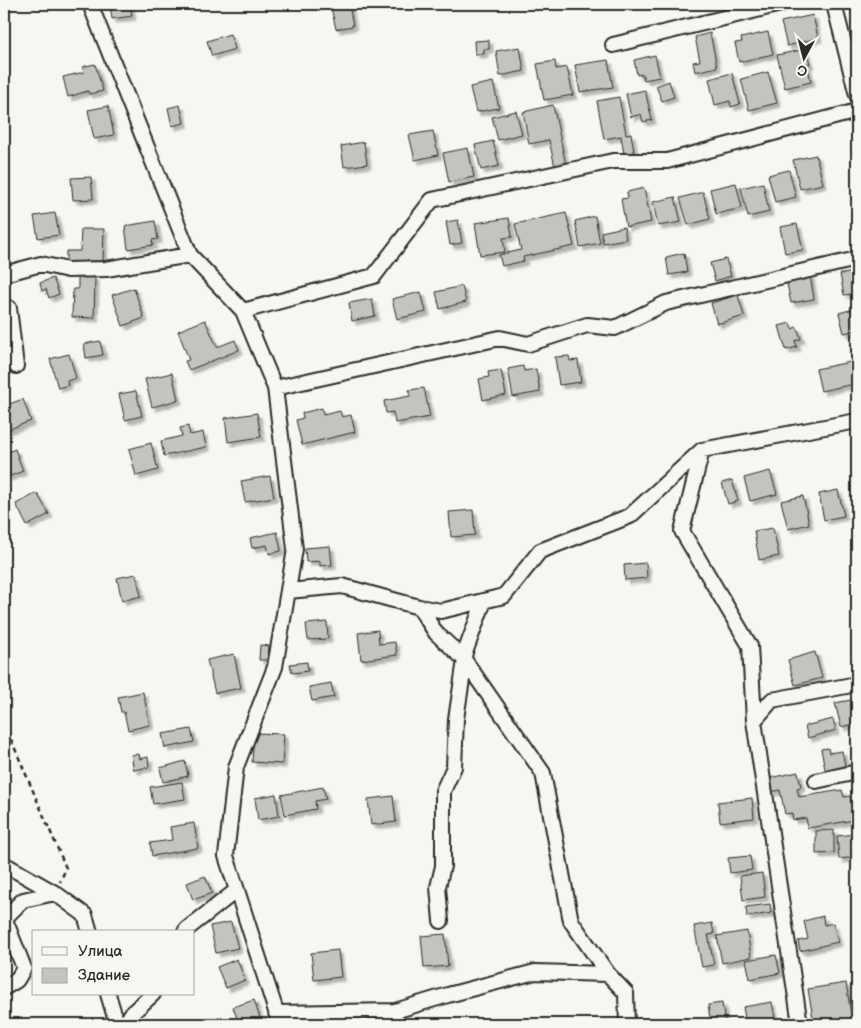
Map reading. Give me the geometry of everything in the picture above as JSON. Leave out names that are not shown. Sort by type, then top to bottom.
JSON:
[{"type":"street","points":[[90,4],[190,255],[243,311],[275,388],[295,549],[275,668],[236,768],[226,856],[278,1019],[395,1011],[535,972],[608,974]]},
{"type":"street","points":[[612,45],[781,4]]},
{"type":"street","points":[[834,4],[857,96]]},
{"type":"street","points":[[243,311],[374,276],[432,200],[613,162],[667,161],[857,112]]},
{"type":"street","points":[[4,274],[42,264],[68,270],[106,269],[190,255]]},
{"type":"street","points":[[275,388],[500,338],[528,344],[587,325],[615,328],[666,303],[857,259]]},
{"type":"street","points":[[4,306],[9,308],[16,366]]},
{"type":"street","points":[[288,591],[342,586],[419,608],[441,611],[504,596],[540,551],[630,516],[702,450],[857,421]]},
{"type":"street","points":[[702,450],[682,531],[750,646],[754,721],[800,1024]]},
{"type":"street","points":[[441,921],[438,887],[443,866],[442,791],[454,767],[456,719],[464,659],[484,601]]},
{"type":"street","points":[[419,608],[436,633],[464,659],[543,773],[571,921],[608,974],[626,993],[628,1024]]},
{"type":"street","points":[[754,721],[772,700],[857,684]]},
{"type":"street","points":[[816,781],[857,772]]},
{"type":"street","points":[[4,864],[55,893],[85,915],[89,930]]},
{"type":"street","points":[[186,930],[237,890]]},
{"type":"street","points":[[4,988],[17,980],[24,968],[4,918],[23,900],[55,893]]},
{"type":"street","points":[[109,996],[117,1024]]},
{"type":"street","points":[[125,1024],[132,1014],[151,996]]},
{"type":"path","points":[[4,723],[66,868],[55,893]]},
{"type":"building","points":[[110,4],[130,4],[132,16],[112,19]]},
{"type":"building","points":[[349,4],[353,26],[336,29],[331,7]]},
{"type":"building","points":[[813,15],[818,38],[787,46],[781,22]]},
{"type":"building","points":[[768,32],[773,54],[739,62],[735,43],[742,42],[741,38]]},
{"type":"building","points":[[710,33],[717,67],[695,72],[693,62],[700,61],[695,37]]},
{"type":"building","points":[[230,34],[235,49],[212,56],[207,41]]},
{"type":"building","points":[[489,40],[489,49],[484,49],[484,54],[475,54],[474,41]]},
{"type":"building","points":[[520,47],[524,71],[500,76],[496,51]]},
{"type":"building","points":[[806,49],[810,64],[807,64],[811,82],[785,88],[777,55]]},
{"type":"building","points":[[655,55],[660,77],[644,80],[643,74],[637,75],[634,60]]},
{"type":"building","points":[[608,60],[613,87],[580,92],[575,65]]},
{"type":"building","points":[[555,61],[556,69],[567,67],[573,95],[544,100],[537,64]]},
{"type":"building","points":[[95,64],[103,91],[89,94],[88,91],[68,97],[63,77],[84,72],[82,67]]},
{"type":"building","points":[[768,72],[777,103],[749,110],[741,79]]},
{"type":"building","points":[[732,73],[740,104],[731,107],[730,101],[715,105],[709,79]]},
{"type":"building","points":[[669,81],[674,97],[662,101],[656,86]]},
{"type":"building","points":[[493,82],[499,108],[476,112],[470,87]]},
{"type":"building","points":[[645,90],[652,120],[643,122],[641,114],[631,117],[626,94]]},
{"type":"building","points":[[619,97],[626,134],[631,133],[634,152],[624,154],[621,136],[604,139],[597,101]]},
{"type":"building","points":[[180,105],[184,123],[172,126],[168,108]]},
{"type":"building","points":[[553,105],[566,165],[555,167],[549,140],[529,144],[523,112]]},
{"type":"building","points":[[108,106],[114,135],[94,139],[88,110]]},
{"type":"building","points":[[516,111],[522,134],[498,140],[492,117]]},
{"type":"building","points":[[433,131],[438,155],[415,160],[409,135]]},
{"type":"building","points":[[493,141],[499,166],[481,170],[475,145]]},
{"type":"building","points":[[364,142],[367,164],[344,167],[341,146]]},
{"type":"building","points":[[468,148],[474,177],[449,182],[443,153]]},
{"type":"building","points":[[816,155],[823,184],[800,189],[793,160]]},
{"type":"building","points":[[789,170],[796,197],[775,202],[768,175]]},
{"type":"building","points":[[91,177],[93,199],[73,200],[71,178]]},
{"type":"building","points":[[736,183],[742,208],[716,214],[710,189]]},
{"type":"building","points":[[763,183],[769,212],[748,217],[741,188]]},
{"type":"building","points":[[644,188],[651,222],[626,227],[621,199],[628,198],[627,192]]},
{"type":"building","points":[[703,192],[710,219],[688,225],[680,198]]},
{"type":"building","points":[[675,197],[681,222],[658,226],[653,202]]},
{"type":"building","points":[[55,213],[59,235],[38,238],[34,216]]},
{"type":"building","points":[[566,213],[574,246],[523,257],[524,261],[502,266],[499,255],[521,250],[515,224]]},
{"type":"building","points":[[595,216],[600,243],[580,247],[575,221]]},
{"type":"building","points":[[509,218],[512,237],[503,238],[505,252],[480,255],[475,223]]},
{"type":"building","points":[[458,220],[462,243],[450,245],[446,222]]},
{"type":"building","points":[[155,221],[158,239],[152,240],[153,245],[128,249],[125,226]]},
{"type":"building","points":[[797,224],[803,250],[785,253],[780,227]]},
{"type":"building","points":[[624,227],[626,239],[603,243],[601,232]]},
{"type":"building","points":[[81,229],[104,229],[103,261],[85,261],[85,265],[66,264],[66,251],[80,251]]},
{"type":"building","points":[[684,253],[687,272],[669,275],[666,257]]},
{"type":"building","points":[[726,259],[731,276],[715,281],[710,263]]},
{"type":"building","points":[[857,272],[857,293],[844,295],[840,274]]},
{"type":"building","points":[[810,275],[814,299],[791,303],[786,279]]},
{"type":"building","points":[[78,277],[95,277],[94,318],[72,317],[73,289],[78,289]]},
{"type":"building","points":[[53,278],[59,294],[49,298],[46,289],[42,291],[40,283]]},
{"type":"building","points":[[462,286],[466,302],[440,309],[436,292]]},
{"type":"building","points":[[134,288],[144,318],[123,326],[112,295]]},
{"type":"building","points":[[421,292],[426,312],[397,319],[392,299]]},
{"type":"building","points":[[738,295],[744,316],[717,324],[711,303]]},
{"type":"building","points":[[372,299],[375,316],[352,321],[349,303]]},
{"type":"building","points":[[857,308],[857,330],[844,333],[839,313]]},
{"type":"building","points":[[205,320],[217,347],[235,340],[239,350],[189,370],[185,361],[189,360],[178,331]]},
{"type":"building","points":[[790,323],[792,329],[797,327],[801,339],[795,341],[797,347],[786,350],[779,326]]},
{"type":"building","points":[[100,341],[103,355],[86,358],[84,344]]},
{"type":"building","points":[[69,354],[76,378],[67,381],[68,385],[58,388],[50,359]]},
{"type":"building","points":[[569,356],[570,361],[578,360],[581,382],[559,385],[555,357]]},
{"type":"building","points":[[850,362],[854,384],[821,391],[816,369]]},
{"type":"building","points":[[523,366],[524,371],[536,369],[540,392],[513,397],[508,369]]},
{"type":"building","points":[[501,370],[506,395],[483,400],[479,379],[489,377],[488,372]]},
{"type":"building","points":[[172,373],[178,400],[152,407],[145,379]]},
{"type":"building","points":[[424,388],[430,417],[395,423],[393,412],[386,413],[384,401],[410,396],[409,390]]},
{"type":"building","points":[[136,391],[142,416],[125,420],[119,394]]},
{"type":"building","points":[[23,399],[31,421],[4,431],[4,406]]},
{"type":"building","points":[[322,408],[323,415],[340,411],[342,417],[351,415],[355,432],[302,445],[296,420],[303,418],[302,413]]},
{"type":"building","points":[[257,413],[261,437],[228,442],[225,418]]},
{"type":"building","points":[[188,426],[190,435],[203,432],[206,447],[164,456],[161,441],[182,436],[180,428]]},
{"type":"building","points":[[151,443],[158,470],[136,476],[129,449]]},
{"type":"building","points":[[15,449],[23,471],[8,477],[4,466],[4,454]]},
{"type":"building","points":[[770,471],[777,494],[750,501],[744,478]]},
{"type":"building","points":[[270,476],[274,497],[245,502],[241,481]]},
{"type":"building","points":[[732,480],[738,501],[728,504],[722,483]]},
{"type":"building","points":[[838,490],[844,516],[824,520],[819,494]]},
{"type":"building","points":[[37,493],[49,514],[27,526],[16,504]]},
{"type":"building","points":[[803,496],[809,524],[788,529],[781,501]]},
{"type":"building","points":[[473,510],[475,535],[451,537],[449,512]]},
{"type":"building","points":[[773,528],[779,556],[759,560],[754,531]]},
{"type":"building","points":[[277,532],[281,551],[269,554],[267,545],[252,548],[250,538]]},
{"type":"building","points":[[330,546],[332,565],[320,566],[320,561],[306,562],[305,548]]},
{"type":"building","points":[[646,563],[647,578],[625,580],[624,565]]},
{"type":"building","points":[[136,574],[141,596],[122,601],[117,578]]},
{"type":"building","points":[[327,622],[328,639],[308,640],[306,624]]},
{"type":"building","points":[[378,630],[379,644],[395,642],[397,655],[361,660],[358,633]]},
{"type":"building","points":[[260,645],[269,646],[268,660],[259,660]]},
{"type":"building","points":[[815,652],[822,678],[795,685],[788,660]]},
{"type":"building","points":[[234,654],[241,688],[215,693],[207,660]]},
{"type":"building","points":[[307,662],[308,671],[292,673],[290,664]]},
{"type":"building","points":[[331,683],[334,697],[312,701],[309,687]]},
{"type":"building","points":[[143,692],[150,725],[128,730],[118,697]]},
{"type":"building","points":[[856,699],[857,723],[841,727],[835,703]]},
{"type":"building","points":[[833,719],[836,730],[808,738],[805,726]]},
{"type":"building","points":[[191,729],[194,742],[165,748],[162,734]]},
{"type":"building","points":[[254,733],[284,734],[282,764],[252,762]]},
{"type":"building","points":[[828,748],[829,753],[842,751],[846,770],[826,774],[821,749]]},
{"type":"building","points":[[139,754],[140,759],[148,757],[149,767],[134,770],[131,755]]},
{"type":"building","points":[[185,761],[188,776],[163,782],[160,768]]},
{"type":"building","points":[[798,772],[801,787],[797,788],[799,797],[842,790],[844,797],[850,796],[854,820],[808,828],[806,818],[793,820],[792,813],[785,814],[780,790],[771,792],[769,778]]},
{"type":"building","points":[[182,782],[185,799],[153,804],[150,787]]},
{"type":"building","points":[[323,787],[326,799],[315,801],[316,809],[285,815],[281,795]]},
{"type":"building","points":[[857,788],[857,816],[856,816],[852,789]]},
{"type":"building","points":[[276,794],[279,816],[258,820],[255,798]]},
{"type":"building","points":[[393,796],[396,822],[371,825],[368,799]]},
{"type":"building","points":[[752,798],[754,818],[720,822],[718,802]]},
{"type":"building","points":[[194,823],[198,848],[152,856],[150,843],[172,840],[170,827]]},
{"type":"building","points":[[834,830],[834,853],[816,854],[816,831]]},
{"type":"building","points":[[856,834],[857,857],[839,859],[837,836]]},
{"type":"building","points":[[750,856],[752,870],[730,873],[728,858]]},
{"type":"building","points":[[762,873],[765,897],[743,900],[740,876]]},
{"type":"building","points":[[205,876],[212,893],[193,900],[187,883]]},
{"type":"building","points":[[770,904],[771,913],[747,917],[746,907]]},
{"type":"building","points":[[823,916],[824,925],[833,923],[838,942],[800,951],[798,941],[808,939],[804,921]]},
{"type":"building","points":[[231,922],[238,948],[216,953],[210,926]]},
{"type":"building","points":[[712,923],[714,934],[708,935],[714,965],[702,967],[694,926]]},
{"type":"building","points":[[747,931],[751,957],[722,963],[717,936]]},
{"type":"building","points":[[445,934],[448,966],[424,968],[421,936]]},
{"type":"building","points":[[338,950],[341,977],[314,980],[311,953]]},
{"type":"building","points":[[776,955],[780,973],[750,979],[746,960]]},
{"type":"building","points":[[237,959],[245,980],[226,988],[217,967]]},
{"type":"building","points":[[846,983],[851,1014],[857,1013],[857,1021],[840,1024],[807,1024],[806,1020],[813,1018],[808,989]]},
{"type":"building","points":[[254,1000],[262,1024],[239,1024],[233,1007]]},
{"type":"building","points":[[772,1002],[776,1024],[746,1024],[743,1007]]},
{"type":"building","points":[[722,1003],[725,1024],[711,1024],[708,1005]]}]
